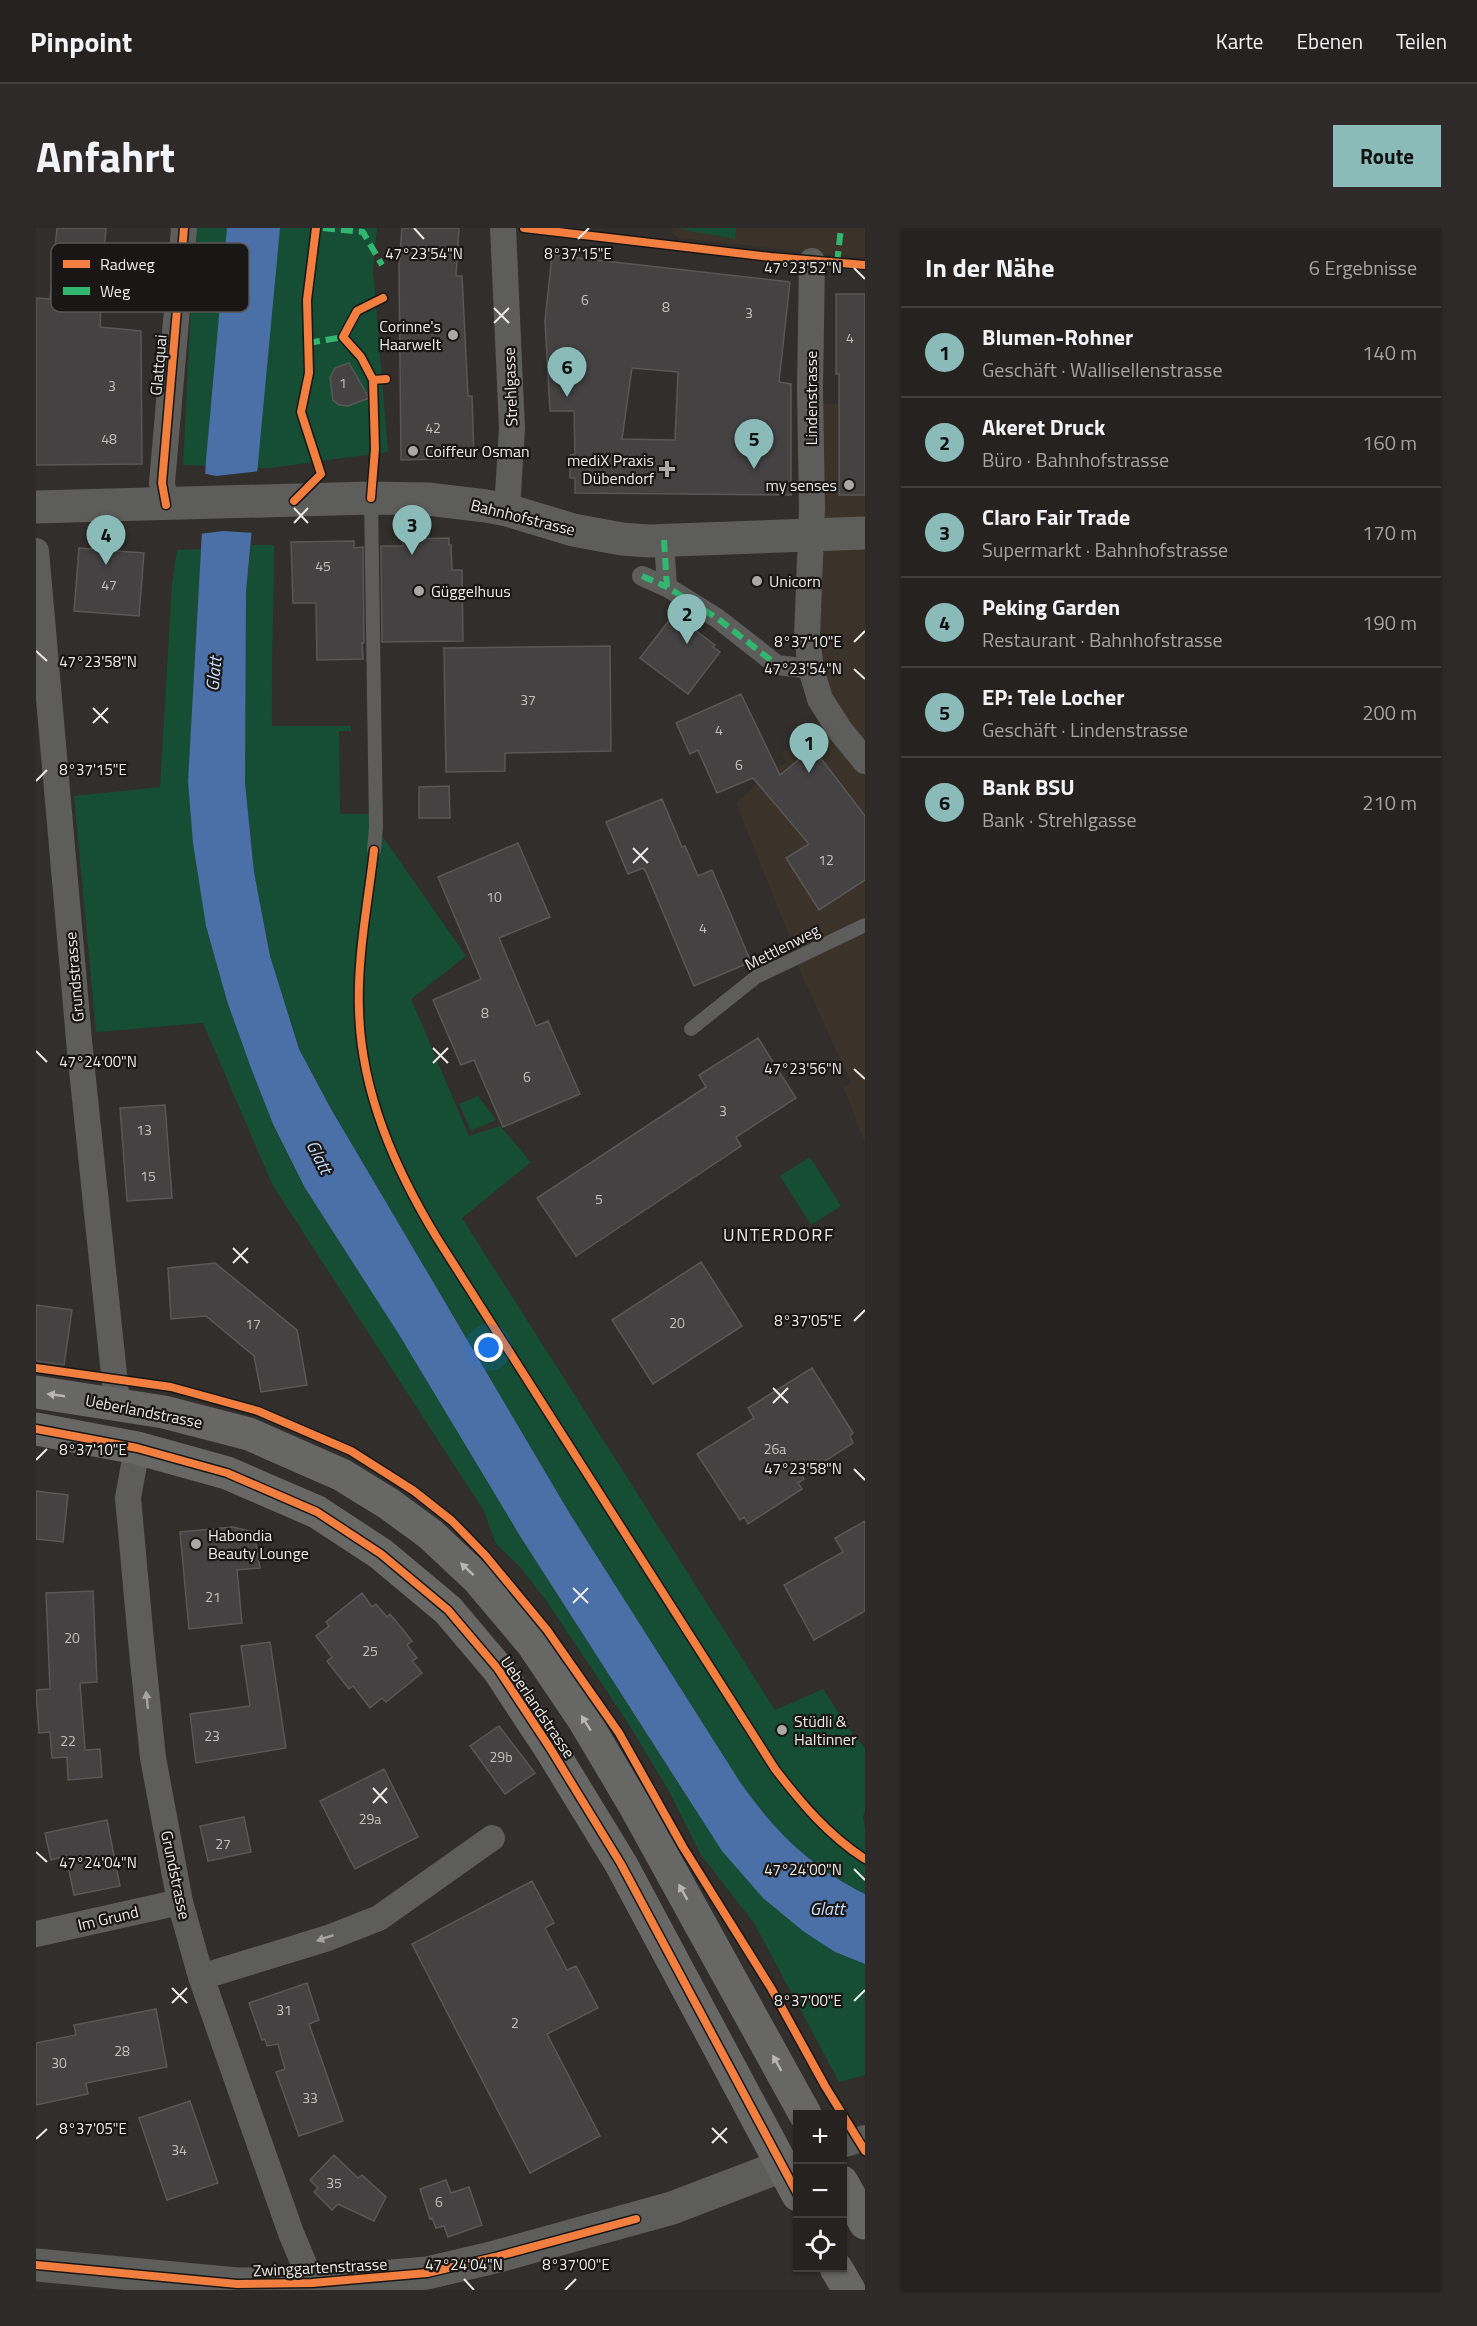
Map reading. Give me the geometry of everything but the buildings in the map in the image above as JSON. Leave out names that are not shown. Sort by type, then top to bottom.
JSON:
[{"type":"main road","name":"Ueberlandstrasse","points":[[36,1392],[117,1392],[164,1412],[249,1434],[342,1475],[389,1504],[429,1534],[478,1580],[532,1643],[584,1720],[635,1806],[802,2110]]},
{"type":"main road","name":"Ueberlandstrasse","points":[[36,1429],[137,1448],[227,1473],[317,1512],[381,1554],[448,1610],[498,1670],[550,1748],[621,1864],[790,2163]]},
{"type":"main road","points":[[847,2189],[865,2223]]},
{"type":"main road","points":[[838,2272],[849,2290]]},
{"type":"street","name":"Glattquai","points":[[183,243],[184,228]]},
{"type":"street","name":"Strehlgasse","points":[[503,228],[512,428],[507,510]]},
{"type":"street","name":"Lindenstrasse","points":[[813,261],[807,619],[811,669],[820,699],[829,715],[865,761]]},
{"type":"street","name":"Glattquai","points":[[173,505],[162,483],[177,312]]},
{"type":"street","name":"Bahnhofstrasse","points":[[36,507],[371,498],[456,502],[507,510],[594,534],[639,540],[865,533]]},
{"type":"street","points":[[664,540],[668,586]]},
{"type":"street","name":"Grundstrasse","points":[[36,551],[80,1051],[117,1392]]},
{"type":"street","points":[[642,576],[668,586],[717,618],[777,665],[811,669]]},
{"type":"street","name":"Grundstrasse","points":[[137,1448],[128,1498],[141,1641],[153,1758],[180,1902],[201,1977],[291,2233],[313,2287]]},
{"type":"street","points":[[201,1977],[328,1938],[380,1918],[492,1838]]},
{"type":"street","name":"Im Grund","points":[[36,1934],[180,1902]]},
{"type":"street","points":[[847,2144],[865,2138]]},
{"type":"street","name":"Zwinggartenstrasse","points":[[36,2265],[237,2284],[313,2287],[427,2273],[495,2257],[672,2208],[790,2163]]},
{"type":"lane","points":[[371,498],[376,820],[374,850]]},
{"type":"lane","name":"Mettlenweg","points":[[691,1029],[756,977],[865,925]]},
{"type":"shaded area","points":[[673,228],[865,228],[865,258],[678,238],[672,233]]},
{"type":"shaded area","points":[[819,404],[865,404],[865,1143],[843,1087],[851,1083],[794,958],[797,956],[736,803],[775,768],[787,762],[781,754],[829,715],[815,683]]},
{"type":"green space","points":[[195,228],[377,228],[373,270],[388,452],[270,468],[183,465],[191,312],[249,312],[249,243],[194,243]]},
{"type":"green space","points":[[685,228],[736,228],[735,239],[685,230]]},
{"type":"green space","points":[[251,545],[274,545],[272,726],[351,726],[351,731],[339,731],[340,814],[376,814],[376,827],[466,956],[411,999],[469,1136],[500,1126],[531,1162],[462,1218],[775,1710],[823,1689],[865,1748],[865,1811],[863,1817],[865,1894],[828,1872],[795,1847],[767,1817],[740,1782],[570,1514],[331,1109],[299,1049],[270,956],[254,872],[245,783],[246,592]]},
{"type":"green space","points":[[201,549],[188,781],[206,926],[227,1001],[273,1124],[305,1188],[398,1333],[520,1536],[722,1851],[835,1952],[865,1964],[865,2075],[839,2082],[754,1923],[701,1855],[670,1793],[628,1723],[545,1599],[519,1566],[496,1544],[484,1511],[273,1186],[203,1023],[96,1032],[74,796],[160,787],[172,584],[177,550]]},
{"type":"green space","points":[[478,1096],[496,1120],[471,1131],[459,1104]]},
{"type":"green space","points":[[810,1157],[841,1206],[811,1225],[780,1176]]},
{"type":"water","name":"Glatt","points":[[227,228],[280,228],[246,592],[245,783],[254,872],[270,956],[299,1049],[331,1109],[570,1514],[740,1782],[767,1817],[795,1847],[828,1872],[865,1894],[865,1964],[835,1952],[803,1931],[763,1898],[722,1851],[520,1536],[398,1333],[305,1188],[273,1124],[251,1068],[227,1001],[206,926],[193,843],[188,781],[206,460],[219,312],[249,312],[249,243],[226,243]]},
{"type":"pier","points":[[261,471],[255,533],[223,531],[199,534],[202,473],[216,476]]},
{"type":"marked path","points":[[323,228],[363,232],[382,265]]},
{"type":"marked path","points":[[837,263],[841,228]]},
{"type":"marked path","points":[[308,343],[343,337]]},
{"type":"marked path","points":[[664,540],[667,587],[717,618],[777,665],[811,669]]},
{"type":"marked path","points":[[642,576],[667,587]]},
{"type":"cycle path","points":[[183,243],[184,228]]},
{"type":"cycle path","points":[[294,501],[321,474],[301,412],[309,373],[307,300],[316,228]]},
{"type":"cycle path","points":[[524,228],[771,257],[865,265]]},
{"type":"cycle path","points":[[373,380],[361,357],[343,337],[357,311],[383,298]]},
{"type":"cycle path","points":[[166,505],[162,483],[177,312]]},
{"type":"cycle path","points":[[371,498],[375,449],[373,380],[386,379]]},
{"type":"cycle path","points":[[374,850],[360,970],[361,1041],[373,1100],[407,1185],[437,1238],[775,1769],[816,1818],[839,1840],[865,1859]]},
{"type":"cycle path","points":[[36,1368],[171,1387],[258,1411],[351,1451],[414,1491],[452,1521],[485,1555],[547,1630],[619,1733],[683,1847],[771,1988],[825,2086],[865,2151]]},
{"type":"cycle path","points":[[36,1429],[137,1448],[227,1473],[317,1512],[381,1554],[448,1610],[498,1669],[550,1748],[621,1864],[793,2186]]},
{"type":"cycle path","points":[[36,2265],[237,2284],[312,2283],[427,2273],[636,2219]]},
{"type":"place","name":"Corinne's Haarwelt","points":[[453,335]]},
{"type":"place","name":"Bank BSU","points":[[567,397]]},
{"type":"place","name":"Coiffeur Osman","points":[[413,451]]},
{"type":"place","name":"mediX Praxis Dübendorf","points":[[667,469]]},
{"type":"place","name":"EP: Tele Locher","points":[[754,469]]},
{"type":"place","name":"my senses","points":[[849,485]]},
{"type":"place","name":"Claro Fair Trade","points":[[412,555]]},
{"type":"place","name":"Peking Garden","points":[[106,565]]},
{"type":"place","name":"Unicorn","points":[[757,581]]},
{"type":"place","name":"Güggelhuus","points":[[419,591]]},
{"type":"place","name":"Akeret Druck","points":[[687,644]]},
{"type":"place","name":"Blumen-Rohner","points":[[809,773]]},
{"type":"place","name":"Habondia Beauty Lounge","points":[[196,1544]]},
{"type":"place","name":"Stüdli & Haltinner","points":[[782,1730]]},
{"type":"district","name":"UNTERDORF","points":[[779,1235]]}]
